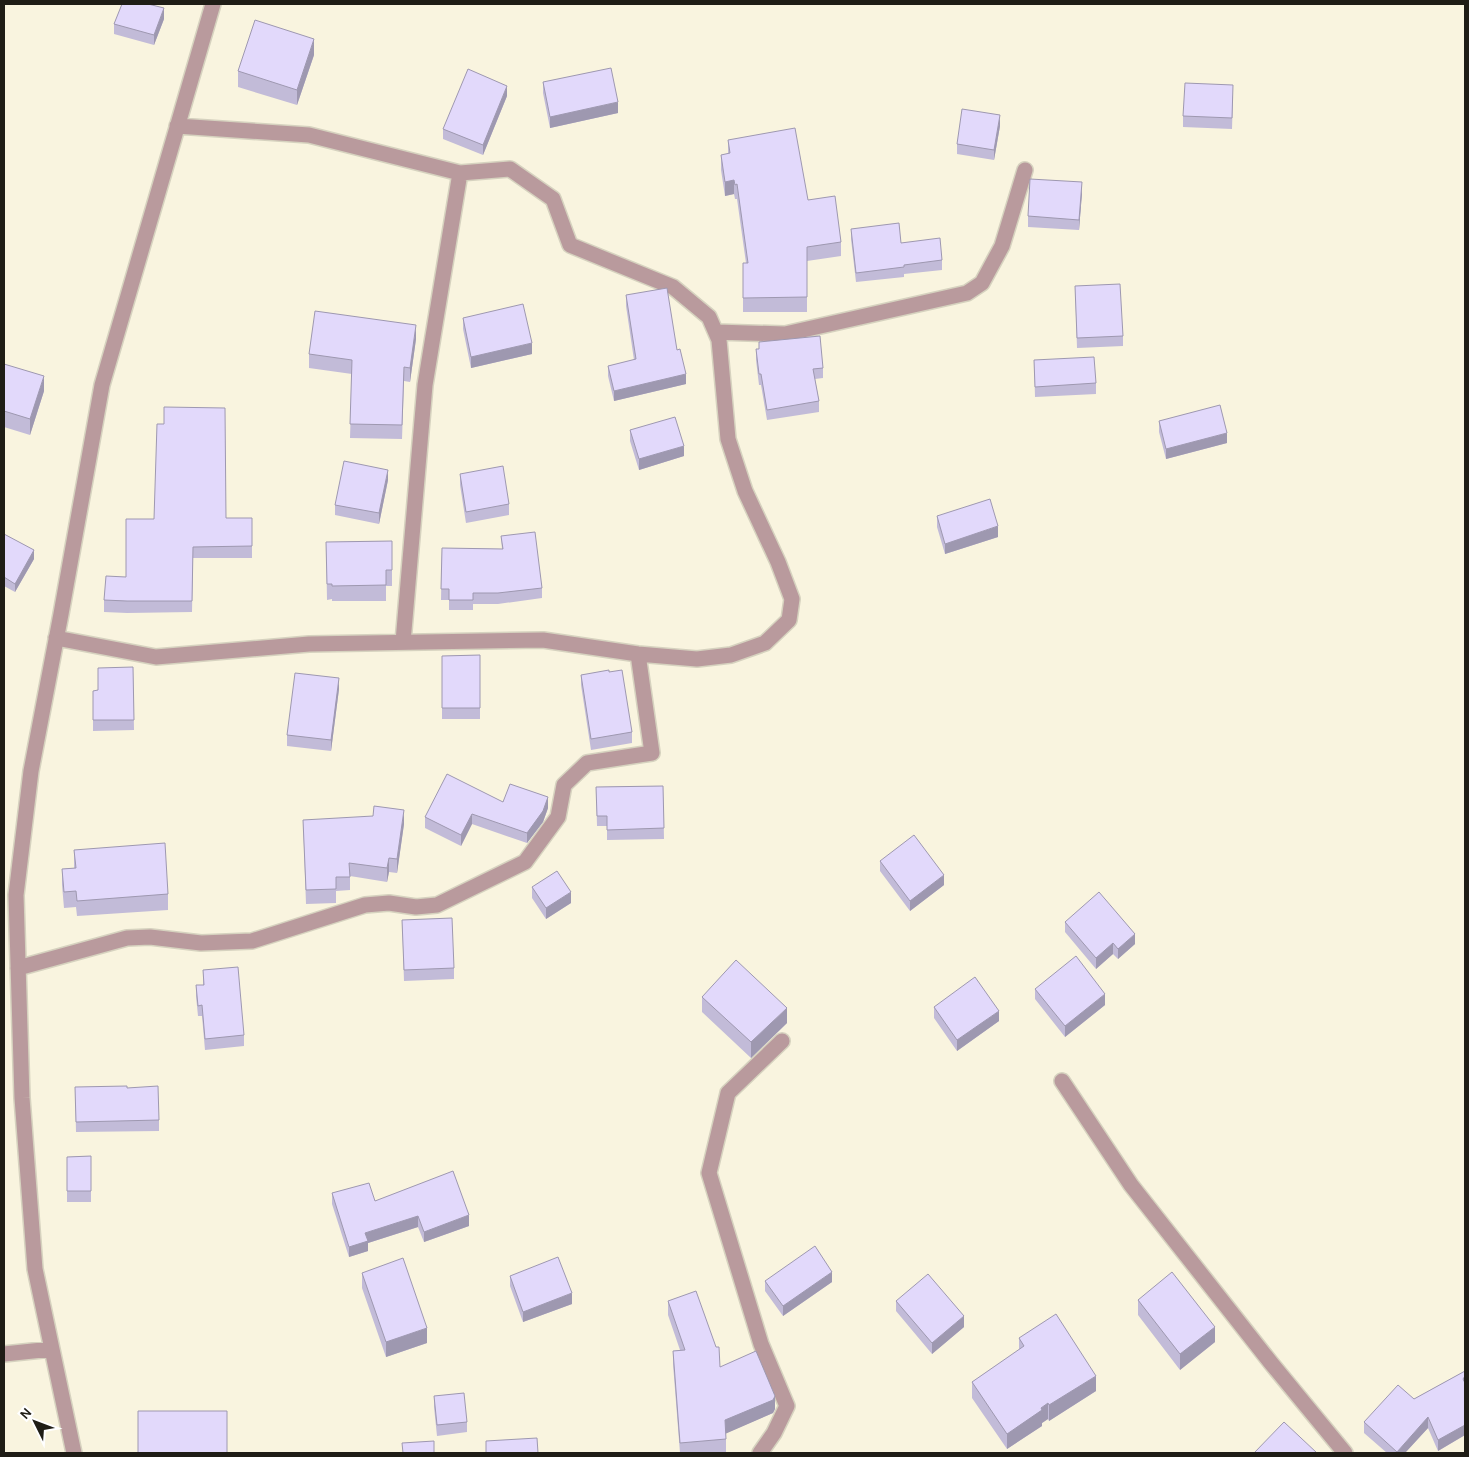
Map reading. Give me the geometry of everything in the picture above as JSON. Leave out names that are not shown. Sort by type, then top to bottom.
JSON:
[{"type":"street","points":[[74,1453],[35,1269],[22,1098],[17,885],[30,771],[102,386],[213,4]]},
{"type":"street","points":[[56,638],[156,657],[309,644],[543,640],[638,654],[697,659],[732,655],[765,642],[789,620],[792,598],[778,562],[745,491],[728,439],[720,340],[709,317],[673,287],[570,246],[553,199],[510,169],[460,173],[308,135],[178,126]]},
{"type":"street","points":[[716,332],[785,334],[966,293],[982,283],[1002,246],[1025,170]]},
{"type":"street","points":[[403,642],[425,385],[460,173]]},
{"type":"street","points":[[18,968],[127,938],[150,937],[201,943],[252,941],[365,905],[389,903],[416,907],[436,905],[526,862],[558,817],[564,785],[587,763],[652,753],[638,654]]},
{"type":"street","points":[[760,1453],[774,1432],[787,1406],[761,1344],[709,1172],[728,1092],[782,1042]]},
{"type":"street","points":[[1062,1081],[1131,1185],[1270,1363],[1346,1453]]},
{"type":"street","points":[[4,1354],[52,1349]]},
{"type":"building","points":[[122,4],[148,4],[164,8],[154,35],[114,24]]},
{"type":"building","points":[[255,20],[314,39],[297,90],[238,71]]},
{"type":"building","points":[[611,68],[618,102],[550,117],[543,82]]},
{"type":"building","points":[[468,69],[507,86],[483,145],[443,129]]},
{"type":"building","points":[[1185,83],[1233,85],[1232,118],[1183,116]]},
{"type":"building","points":[[962,109],[1000,115],[994,150],[957,144]]},
{"type":"building","points":[[795,128],[808,200],[835,196],[841,242],[807,247],[807,297],[743,298],[743,263],[748,263],[737,184],[735,185],[734,180],[725,182],[721,155],[730,153],[728,140]]},
{"type":"building","points":[[1030,179],[1082,182],[1079,220],[1028,216]]},
{"type":"building","points":[[899,223],[901,243],[940,238],[942,260],[856,273],[851,229]]},
{"type":"building","points":[[1120,284],[1123,336],[1077,338],[1075,286]]},
{"type":"building","points":[[667,288],[677,350],[680,349],[686,374],[614,391],[608,366],[636,359],[626,295]]},
{"type":"building","points":[[523,304],[532,343],[471,357],[463,318]]},
{"type":"building","points":[[315,311],[416,325],[410,368],[404,367],[402,425],[350,424],[352,360],[309,354]]},
{"type":"building","points":[[820,336],[823,368],[813,369],[819,401],[767,410],[756,349],[759,349],[759,342]]},
{"type":"building","points":[[1094,357],[1096,383],[1035,387],[1034,360]]},
{"type":"building","points":[[4,364],[44,376],[30,419],[4,411]]},
{"type":"building","points":[[1220,405],[1227,433],[1166,449],[1159,421]]},
{"type":"building","points":[[164,407],[225,408],[226,518],[252,518],[252,546],[193,547],[192,601],[104,600],[106,576],[126,577],[126,519],[154,519],[157,424],[164,424]]},
{"type":"building","points":[[675,417],[684,446],[639,459],[630,430]]},
{"type":"building","points":[[344,461],[388,470],[379,513],[335,505]]},
{"type":"building","points":[[503,466],[509,504],[466,512],[460,474]]},
{"type":"building","points":[[990,499],[998,526],[945,544],[937,516]]},
{"type":"building","points":[[535,532],[542,588],[498,593],[473,593],[473,600],[449,600],[449,589],[441,589],[442,548],[503,549],[501,536]]},
{"type":"building","points":[[4,534],[34,550],[15,584],[4,577]]},
{"type":"building","points":[[392,541],[392,570],[386,570],[386,585],[332,586],[332,584],[327,584],[326,542]]},
{"type":"building","points":[[480,655],[480,708],[442,708],[442,656]]},
{"type":"building","points":[[133,667],[134,720],[93,720],[93,691],[98,690],[98,668]]},
{"type":"building","points":[[609,670],[609,672],[622,670],[632,732],[591,739],[581,675]]},
{"type":"building","points":[[295,673],[339,678],[331,740],[287,735]]},
{"type":"building","points":[[447,774],[503,802],[510,784],[548,797],[543,811],[527,833],[472,814],[461,835],[425,817]]},
{"type":"building","points":[[663,786],[664,828],[607,830],[607,816],[597,816],[596,787]]},
{"type":"building","points":[[374,806],[404,810],[397,859],[389,858],[387,868],[349,863],[350,877],[336,877],[336,889],[306,890],[303,820],[373,816]]},
{"type":"building","points":[[914,835],[944,875],[910,901],[880,861]]},
{"type":"building","points":[[165,843],[168,894],[77,901],[76,891],[64,892],[62,869],[76,868],[74,850]]},
{"type":"building","points":[[557,871],[571,892],[546,908],[532,887]]},
{"type":"building","points":[[1099,892],[1135,934],[1118,949],[1113,943],[1096,958],[1065,922]]},
{"type":"building","points":[[452,918],[454,968],[404,970],[402,920]]},
{"type":"building","points":[[1076,956],[1105,994],[1065,1026],[1035,989]]},
{"type":"building","points":[[736,960],[787,1008],[751,1042],[702,997]]},
{"type":"building","points":[[238,967],[244,1035],[205,1039],[202,1005],[198,1006],[196,985],[204,985],[203,970]]},
{"type":"building","points":[[975,977],[999,1011],[957,1040],[934,1007]]},
{"type":"building","points":[[127,1086],[127,1088],[158,1086],[159,1120],[76,1122],[75,1087]]},
{"type":"building","points":[[91,1156],[91,1191],[67,1191],[67,1157]]},
{"type":"building","points":[[453,1171],[469,1215],[424,1232],[418,1216],[365,1233],[368,1241],[349,1247],[332,1193],[369,1183],[375,1201]]},
{"type":"building","points":[[815,1246],[832,1272],[783,1306],[765,1281]]},
{"type":"building","points":[[558,1257],[572,1293],[523,1312],[510,1276]]},
{"type":"building","points":[[403,1258],[427,1328],[386,1342],[362,1273]]},
{"type":"building","points":[[1172,1272],[1215,1327],[1180,1354],[1138,1300]]},
{"type":"building","points":[[928,1274],[964,1316],[932,1343],[896,1301]]},
{"type":"building","points":[[696,1291],[716,1347],[719,1347],[720,1367],[756,1351],[775,1396],[773,1400],[725,1420],[726,1439],[680,1443],[673,1351],[685,1350],[668,1301]]},
{"type":"building","points":[[1056,1314],[1096,1376],[1049,1405],[1048,1403],[1041,1408],[1042,1410],[1007,1434],[972,1382],[1024,1346],[1019,1338]]},
{"type":"building","points":[[1465,1371],[1463,1379],[1465,1383],[1465,1425],[1438,1440],[1428,1417],[1397,1452],[1364,1422],[1398,1385],[1414,1399]]},
{"type":"building","points":[[464,1393],[467,1422],[437,1425],[434,1396]]},
{"type":"building","points":[[138,1411],[227,1411],[227,1453],[138,1453]]},
{"type":"building","points":[[1284,1422],[1317,1453],[1254,1453]]},
{"type":"building","points":[[537,1438],[538,1453],[486,1453],[486,1441]]},
{"type":"building","points":[[434,1441],[434,1453],[403,1453],[402,1443]]}]
